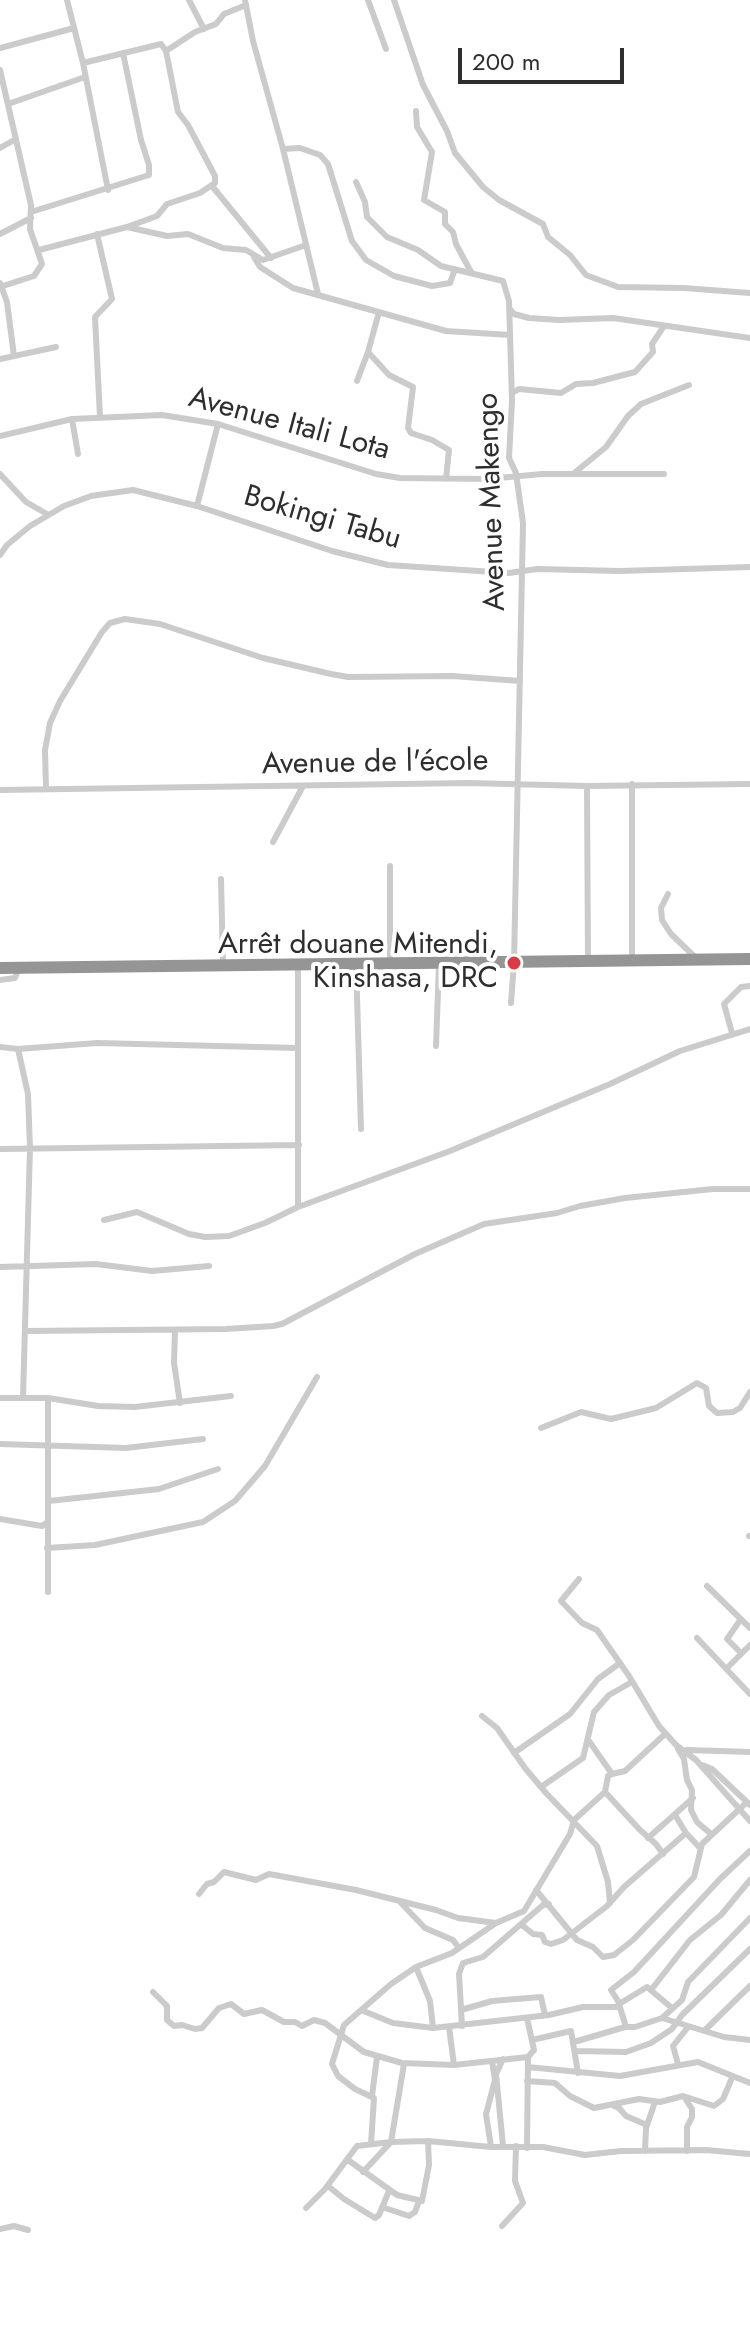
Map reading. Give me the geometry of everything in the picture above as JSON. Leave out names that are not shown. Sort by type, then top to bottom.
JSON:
[{"type":"highway","points":[[0,968],[750,959]]},
{"type":"street","points":[[67,0],[108,190]]},
{"type":"street","points":[[189,0],[204,29]]},
{"type":"street","points":[[368,0],[386,49]]},
{"type":"street","points":[[394,0],[423,85],[455,153],[483,187],[499,200],[542,223],[549,238],[570,255],[586,275],[618,287],[750,293]]},
{"type":"street","points":[[166,51],[191,34],[216,24],[224,14],[246,2],[253,41],[318,294]]},
{"type":"street","points":[[0,48],[74,28]]},
{"type":"street","points":[[83,63],[158,44],[166,51],[178,112],[215,176],[212,186]]},
{"type":"street","points":[[0,234],[31,215],[145,178],[150,171],[123,53]]},
{"type":"street","points":[[0,70],[31,215],[30,229],[42,264],[34,276],[1,285],[14,356]]},
{"type":"street","points":[[8,104],[85,77]]},
{"type":"street","points":[[416,111],[417,127],[432,152],[424,200],[445,212],[445,224],[453,232],[471,272]]},
{"type":"street","points":[[0,148],[16,139]]},
{"type":"street","points":[[283,149],[300,148],[320,155],[328,164],[352,241],[366,260],[394,276],[432,286],[450,283],[455,269]]},
{"type":"street","name":"Avenue Makengo","points":[[356,182],[372,225],[392,240],[418,250],[441,266],[504,281],[510,309],[512,393],[509,458],[517,478],[523,523],[519,785],[511,1003]]},
{"type":"street","points":[[39,250],[157,216],[167,204],[212,186]]},
{"type":"street","points":[[212,186],[271,258]]},
{"type":"street","points":[[127,227],[167,236],[188,234],[223,248],[246,250],[263,260],[306,245]]},
{"type":"street","points":[[97,234],[112,299],[95,317],[100,417]]},
{"type":"street","points":[[253,254],[260,267],[289,286],[459,333],[510,335]]},
{"type":"street","points":[[510,309],[520,317],[541,320],[613,318],[750,338]]},
{"type":"street","points":[[357,381],[379,312]]},
{"type":"street","points":[[512,393],[519,389],[559,393],[579,383],[592,383],[635,372],[653,352],[652,344],[664,326]]},
{"type":"street","points":[[0,359],[56,347]]},
{"type":"street","points":[[368,352],[389,375],[413,387],[408,428],[411,433],[449,450],[446,479]]},
{"type":"street","points":[[573,474],[607,446],[629,415],[641,404],[689,385]]},
{"type":"street","name":"Avenue Itali Lota","points":[[0,436],[72,419],[162,415],[218,424],[376,474],[446,479],[517,478],[542,474],[664,474]]},
{"type":"street","points":[[72,419],[78,454]]},
{"type":"street","points":[[197,506],[218,424]]},
{"type":"street","points":[[0,474],[26,502],[47,514]]},
{"type":"street","name":"Bokingi Tabu","points":[[0,555],[7,545],[47,514],[91,496],[133,490],[197,506],[374,563],[520,573],[537,569],[620,571],[750,567]]},
{"type":"street","points":[[46,788],[44,765],[47,732],[60,701],[102,632],[110,623],[125,619],[160,624],[263,658],[348,677],[452,676],[520,681]]},
{"type":"street","points":[[632,784],[632,961]]},
{"type":"street","name":"Avenue de l'école","points":[[0,790],[750,784]]},
{"type":"street","points":[[273,842],[303,786]]},
{"type":"street","points":[[587,786],[588,962]]},
{"type":"street","points":[[390,866],[390,964]]},
{"type":"street","points":[[221,879],[223,966]]},
{"type":"street","points":[[668,894],[661,908],[662,920],[671,934],[698,959]]},
{"type":"street","points":[[356,963],[361,1129]]},
{"type":"street","points":[[436,1046],[439,963]]},
{"type":"street","points":[[298,965],[298,1207]]},
{"type":"street","points":[[0,980],[15,978],[19,968]]},
{"type":"street","points":[[732,1033],[724,1004],[741,987],[750,986]]},
{"type":"street","points":[[104,1220],[137,1212],[189,1234],[223,1237],[247,1231],[298,1207],[450,1151],[680,1051],[750,1029]]},
{"type":"street","points":[[0,1047],[18,1049],[97,1043],[298,1048]]},
{"type":"street","points":[[18,1049],[28,1094],[30,1148],[23,1398]]},
{"type":"street","points":[[0,1149],[299,1145]]},
{"type":"street","points":[[26,1331],[226,1329],[282,1324],[415,1254],[484,1224],[557,1213],[625,1198],[713,1189],[750,1189]]},
{"type":"street","points":[[0,1267],[96,1264],[152,1271],[209,1266]]},
{"type":"street","points":[[175,1330],[174,1363],[180,1403]]},
{"type":"street","points":[[47,1548],[95,1545],[203,1522],[235,1501],[265,1466],[317,1377]]},
{"type":"street","points":[[541,1428],[581,1412],[611,1419],[656,1408],[697,1383],[706,1388],[709,1406],[717,1413],[733,1412],[740,1408],[750,1392]]},
{"type":"street","points":[[0,1398],[48,1398],[98,1406],[135,1407],[231,1396]]},
{"type":"street","points":[[48,1398],[48,1592]]},
{"type":"street","points":[[0,1444],[126,1448],[203,1439]]},
{"type":"street","points":[[49,1501],[159,1489],[218,1469]]},
{"type":"street","points":[[0,1519],[39,1525],[48,1522]]},
{"type":"street","points":[[39,1525],[48,1532]]},
{"type":"street","points":[[579,1579],[561,1601],[582,1623],[597,1630],[665,1734],[699,1763],[750,1821]]},
{"type":"street","points":[[707,1586],[750,1628]]},
{"type":"street","points":[[741,1619],[727,1639],[741,1653]]},
{"type":"street","points":[[697,1638],[749,1691]]},
{"type":"street","points":[[726,1669],[750,1645]]},
{"type":"street","points":[[514,1753],[570,1714],[598,1679],[620,1663]]},
{"type":"street","points":[[541,1787],[583,1758],[594,1712],[609,1695],[632,1682]]},
{"type":"street","points":[[482,1716],[497,1728],[541,1787],[598,1848],[609,1885],[610,1903]]},
{"type":"street","points":[[372,2096],[355,2089],[338,2076],[332,2064],[344,2025],[416,1967],[459,1948],[496,1923],[524,1911],[571,1832],[574,1820],[605,1792],[608,1776],[625,1771],[665,1734]]},
{"type":"street","points":[[588,1741],[612,1774]]},
{"type":"street","points":[[679,1747],[699,1753],[715,1749],[730,1753],[750,1752]]},
{"type":"street","points":[[679,1747],[693,1798],[690,1807],[694,1818],[711,1834]]},
{"type":"street","points":[[536,1890],[572,1935],[592,1946],[603,1957],[616,1954],[694,1877],[700,1848],[711,1834],[748,1803],[712,1769],[699,1763]]},
{"type":"street","points":[[605,1792],[663,1854]]},
{"type":"street","points":[[648,1838],[693,1798]]},
{"type":"street","points":[[675,1815],[700,1848]]},
{"type":"street","points":[[522,1925],[533,1934],[542,1935],[545,1942],[551,1944],[572,1935],[686,1833]]},
{"type":"street","points":[[626,2027],[611,1990],[634,1972],[750,1851]]},
{"type":"street","points":[[199,1894],[207,1884],[226,1872],[256,1880],[269,1874],[398,1901],[458,1918],[496,1923]]},
{"type":"street","points":[[651,1990],[692,1938],[721,1915],[750,1880]]},
{"type":"street","points":[[398,1901],[425,1928],[453,1940],[459,1948]]},
{"type":"street","points":[[462,2026],[459,1974],[463,1963],[478,1961],[543,1905],[549,1904]]},
{"type":"street","points":[[574,2042],[662,2018],[682,2000],[688,1982],[750,1918]]},
{"type":"street","points":[[576,2051],[634,2050],[668,2033],[682,2015],[750,1949]]},
{"type":"street","points":[[416,1967],[430,2001],[433,2028]]},
{"type":"street","points":[[705,2030],[750,1986]]},
{"type":"street","points":[[361,2010],[393,2023],[433,2028],[462,2026],[583,2007],[619,2006],[647,1987],[672,2008]]},
{"type":"street","points":[[153,1992],[167,2006],[170,2026],[202,2028],[219,2008],[231,2004],[244,2014],[262,2010],[272,2018],[302,2026],[315,2020],[329,2025],[353,2046],[404,2064],[454,2065],[528,2057]]},
{"type":"street","points":[[461,2010],[492,2001],[541,1997],[545,2015]]},
{"type":"street","points":[[527,2018],[534,2050],[528,2057],[527,2148]]},
{"type":"street","points":[[662,2018],[724,2037],[750,2040]]},
{"type":"street","points":[[449,2027],[454,2065]]},
{"type":"street","points":[[678,2064],[673,2046],[688,2027]]},
{"type":"street","points":[[532,2040],[571,2031],[578,2073]]},
{"type":"street","points":[[371,2144],[377,2057]]},
{"type":"street","points":[[503,2059],[496,2074],[503,2146]]},
{"type":"street","points":[[491,2147],[486,2114],[495,2080],[492,2061]]},
{"type":"street","points":[[363,2172],[391,2142],[404,2064]]},
{"type":"street","points":[[528,2067],[629,2076],[678,2064],[706,2064],[732,2078],[750,2083]]},
{"type":"street","points":[[527,2081],[555,2083],[589,2107],[614,2106],[639,2099],[655,2102],[684,2096],[716,2105],[723,2099],[732,2078]]},
{"type":"street","points":[[684,2096],[692,2109],[687,2127],[687,2151]]},
{"type":"street","points":[[645,2151],[647,2125],[655,2102]]},
{"type":"street","points":[[614,2106],[626,2116],[647,2125]]},
{"type":"street","points":[[382,2207],[409,2216],[414,2214],[419,2201],[423,2200],[429,2170],[428,2141]]},
{"type":"street","points":[[306,2208],[328,2186],[356,2146],[371,2144],[428,2141],[491,2147],[543,2147],[585,2155],[731,2150],[750,2154]]},
{"type":"street","points":[[502,2226],[523,2203],[515,2181],[516,2146]]},
{"type":"street","points":[[348,2160],[389,2191],[419,2201]]},
{"type":"street","points":[[328,2186],[371,2218],[379,2215],[389,2191]]},
{"type":"street","points":[[0,2229],[14,2226],[28,2230]]},
{"type":"place","name":"Arrêt douane Mitendi, Kinshasa, DRC","points":[[514,963]]}]
